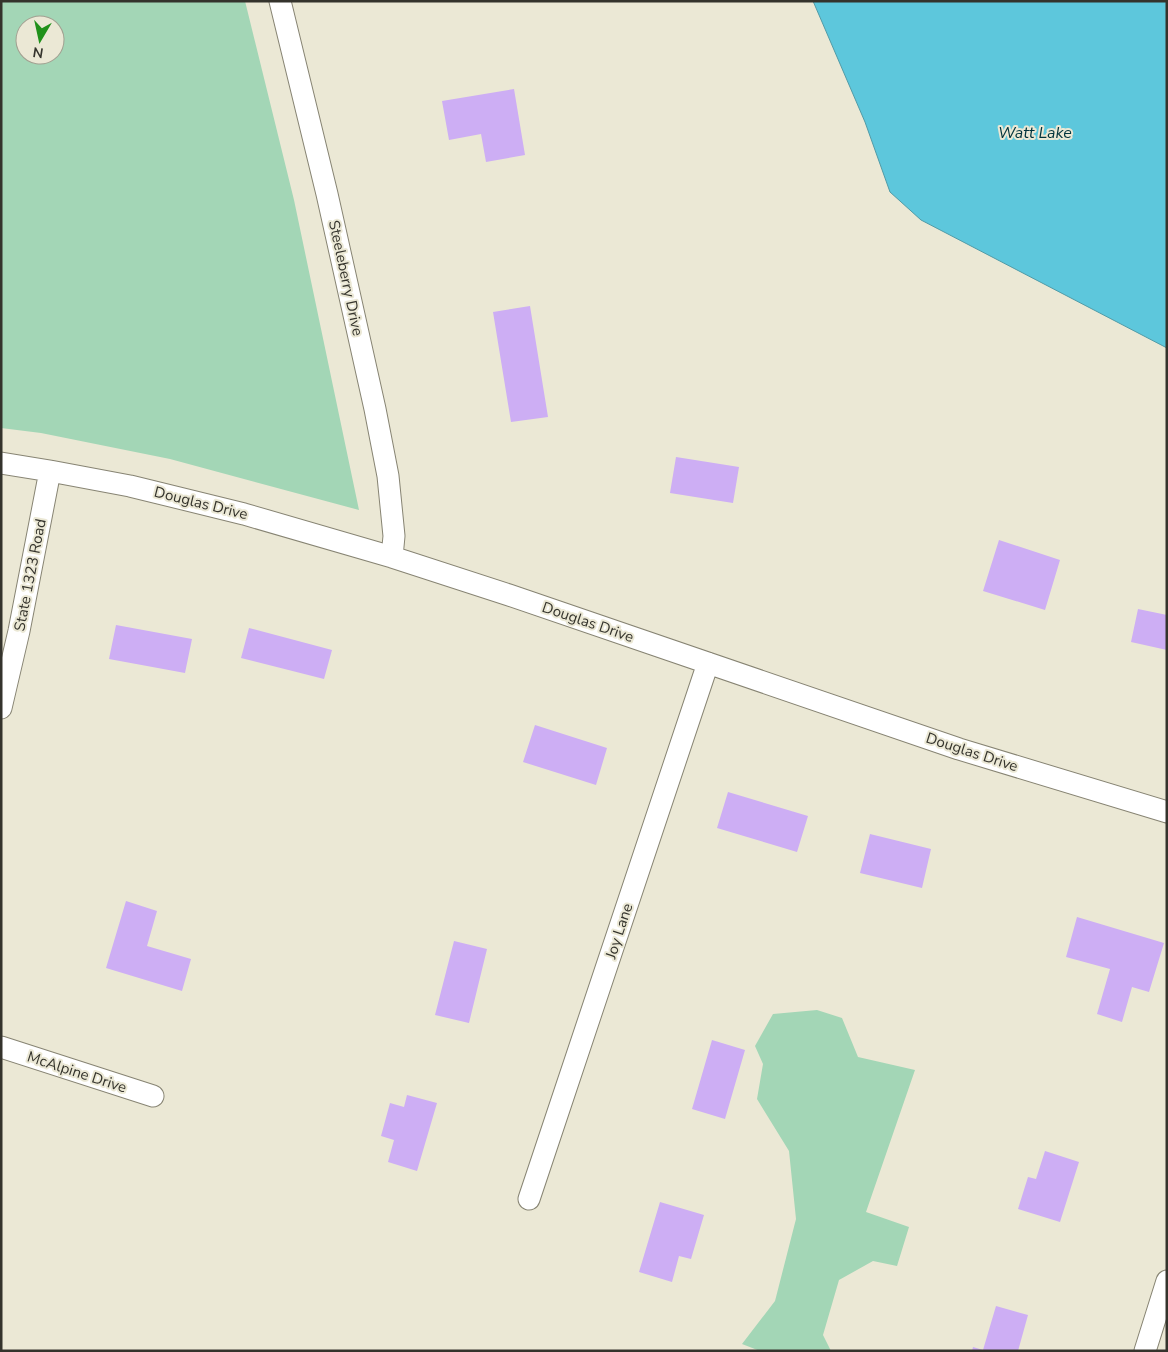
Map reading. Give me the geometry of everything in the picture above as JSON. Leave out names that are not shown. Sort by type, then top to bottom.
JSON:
[{"type":"street","name":"Steeleberry Drive","points":[[280,1],[327,194],[375,409],[388,476],[394,536],[392,557]]},
{"type":"street","name":"Douglas Drive","points":[[1,463],[130,486],[244,514],[392,557],[518,598],[959,749],[1167,812]]},
{"type":"street","name":"State 1323 Road","points":[[1,708],[19,630],[50,471]]},
{"type":"street","name":"Joy Lane","points":[[529,1199],[708,663]]},
{"type":"street","name":"McAlpine Drive","points":[[1,1047],[153,1096]]},
{"type":"street","points":[[1145,1351],[1167,1281]]},
{"type":"green space","points":[[1,1],[245,1],[294,200],[359,510],[170,459],[41,433],[1,428]]},
{"type":"green space","points":[[817,1010],[842,1018],[858,1057],[915,1070],[866,1212],[909,1227],[897,1266],[873,1261],[839,1280],[823,1335],[831,1351],[760,1351],[742,1344],[775,1301],[796,1219],[789,1151],[757,1099],[763,1064],[755,1046],[773,1014]]},
{"type":"water","name":"Watt Lake","points":[[813,1],[1167,1],[1167,348],[921,220],[890,192],[865,122]]},
{"type":"building","points":[[514,89],[525,155],[486,162],[481,134],[449,140],[442,101]]},
{"type":"building","points":[[530,306],[548,417],[511,422],[493,312]]},
{"type":"building","points":[[676,457],[739,467],[733,503],[670,493]]},
{"type":"building","points":[[999,540],[1060,560],[1045,610],[983,591]]},
{"type":"building","points":[[1138,609],[1167,615],[1167,650],[1131,642]]},
{"type":"building","points":[[116,625],[192,639],[185,673],[109,659]]},
{"type":"building","points":[[249,628],[332,650],[324,679],[241,658]]},
{"type":"building","points":[[535,725],[607,748],[596,785],[523,762]]},
{"type":"building","points":[[728,792],[808,816],[797,852],[717,828]]},
{"type":"building","points":[[870,834],[931,849],[922,888],[860,873]]},
{"type":"building","points":[[126,901],[157,911],[147,946],[191,959],[182,991],[106,968]]},
{"type":"building","points":[[1077,917],[1164,943],[1149,992],[1132,987],[1122,1022],[1097,1014],[1110,969],[1066,957]]},
{"type":"building","points":[[454,941],[487,949],[469,1023],[435,1015]]},
{"type":"building","points":[[712,1040],[745,1050],[725,1119],[692,1109]]},
{"type":"building","points":[[407,1095],[437,1103],[417,1171],[388,1162],[394,1140],[381,1136],[390,1103],[404,1107]]},
{"type":"building","points":[[1045,1151],[1079,1162],[1060,1222],[1018,1209],[1028,1177],[1036,1179]]},
{"type":"building","points":[[660,1202],[704,1215],[691,1259],[679,1256],[672,1282],[639,1272]]},
{"type":"building","points":[[996,1306],[1028,1315],[1018,1351],[972,1351],[973,1347],[983,1350]]}]
